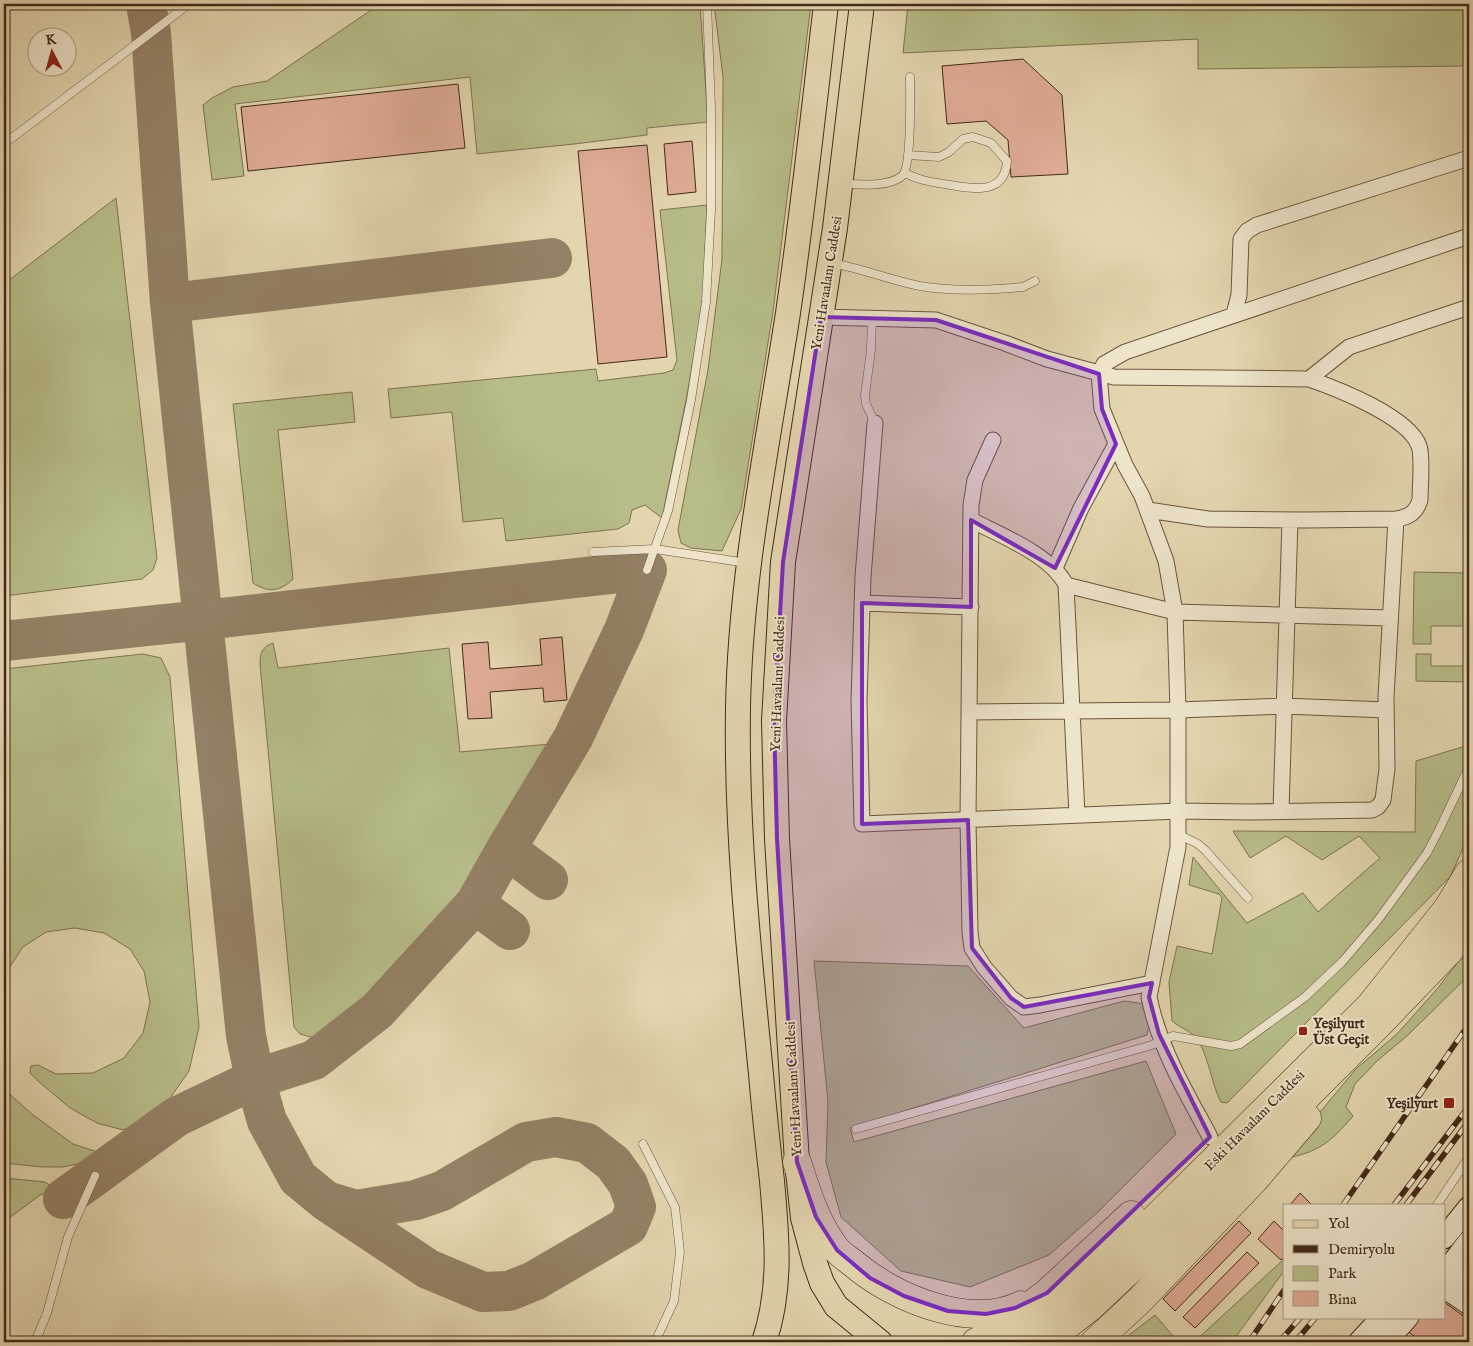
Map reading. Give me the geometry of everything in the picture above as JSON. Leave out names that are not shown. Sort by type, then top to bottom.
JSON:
[{"type":"highway","name":"Eski Havaalanı Caddesi","points":[[1013,1342],[1075,1294],[1110,1263],[1370,1006],[1448,908],[1469,873]]},
{"type":"highway","name":"Eski Havaalanı Caddesi","points":[[1044,1342],[1089,1308],[1185,1218],[1380,1023],[1450,950],[1469,923]]},
{"type":"highway","points":[[976,1342],[993,1333],[1047,1293],[1118,1228],[1268,1081],[1317,1038],[1389,968],[1420,944]]},
{"type":"highway","points":[[1095,1342],[1140,1300],[1255,1179],[1295,1131],[1391,1029],[1424,992],[1450,950]]},
{"type":"highway","points":[[797,1162],[816,1217],[837,1250],[870,1278],[904,1296],[948,1311],[986,1314],[1015,1308],[1047,1293]]},
{"type":"main road","name":"Yeni Havaalanı Caddesi","points":[[764,1342],[776,1294],[777,1242],[742,853],[738,711],[740,633],[788,313],[826,4]]},
{"type":"main road","name":"Yeni Havaalanı Caddesi","points":[[862,4],[829,262],[783,562],[774,721],[776,839],[797,1162],[803,1218],[822,1283],[836,1306],[880,1342]]},
{"type":"main road","points":[[809,154],[843,160]]},
{"type":"main road","points":[[788,313],[821,317]]},
{"type":"main road","points":[[1446,1236],[1469,1207]]},
{"type":"main road","points":[[1446,1274],[1469,1241]]},
{"type":"main road","points":[[1446,1275],[1469,1282]]},
{"type":"main road","points":[[1446,1276],[1469,1304]]},
{"type":"main road","points":[[1360,1342],[1381,1318]]},
{"type":"main road","points":[[1386,1342],[1407,1318]]},
{"type":"street","points":[[1234,314],[1239,295],[1241,239],[1247,231],[1257,225],[1469,158]]},
{"type":"street","points":[[1210,1137],[1187,1095],[1162,1040],[1152,1014],[1149,997],[1178,847],[1178,710],[1175,612],[1166,561],[1148,510],[1125,465],[1102,409],[1099,374],[1104,364],[1125,352],[1469,236]]},
{"type":"street","points":[[1309,379],[1349,347],[1469,307]]},
{"type":"street","points":[[821,317],[936,320],[1005,343],[1030,354],[1114,377],[1309,379],[1335,388],[1366,403],[1405,427],[1415,436],[1420,448],[1420,500],[1418,507],[1412,515],[1396,519],[1208,519],[1148,510]]},
{"type":"street","points":[[876,423],[862,603],[859,701],[862,824],[1179,811],[1372,810],[1378,807],[1384,795],[1387,768],[1386,710],[1396,519]]},
{"type":"street","points":[[993,440],[975,480],[971,505],[968,820],[972,948],[984,967],[1011,998],[1024,1007],[1152,983]]},
{"type":"street","points":[[1055,568],[1081,508],[1116,444]]},
{"type":"street","points":[[971,520],[1040,557],[1061,574],[1066,584],[1076,815]]},
{"type":"street","points":[[1281,811],[1290,520]]},
{"type":"street","points":[[1066,584],[1175,612],[1390,618]]},
{"type":"street","points":[[862,603],[971,607]]},
{"type":"street","points":[[970,712],[1178,710],[1284,706],[1386,710]]},
{"type":"lane","points":[[4,144],[189,4]]},
{"type":"lane","points":[[647,570],[670,502],[691,400],[706,302],[711,210],[708,4]]},
{"type":"lane","points":[[840,183],[875,184],[898,179],[905,173],[908,155],[910,77]]},
{"type":"lane","points":[[905,173],[918,180],[975,189],[997,184],[1006,171],[1007,161],[1002,155],[991,143],[978,138],[964,139],[949,152],[939,157],[908,155]]},
{"type":"lane","points":[[829,262],[851,266],[879,276],[942,290],[1024,287],[1035,281]]},
{"type":"lane","points":[[872,318],[871,350],[865,395],[866,404],[876,423]]},
{"type":"lane","points":[[592,552],[654,549],[749,563]]},
{"type":"lane","points":[[856,1129],[1152,1045],[1173,1036],[1232,1046],[1240,1044],[1305,997],[1342,962],[1378,920],[1427,853],[1469,767]]},
{"type":"lane","points":[[1178,834],[1198,844],[1205,850],[1248,898]]},
{"type":"lane","points":[[643,1144],[675,1207],[680,1252],[674,1300],[656,1340],[652,1342]]},
{"type":"lane","points":[[1438,1204],[1469,1157]]},
{"type":"lane","points":[[35,1342],[47,1313],[68,1237],[95,1176]]},
{"type":"highlighted area","points":[[821,317],[936,320],[1099,374],[1102,409],[1116,444],[1055,568],[971,520],[971,607],[862,603],[862,824],[968,820],[972,948],[1011,998],[1024,1007],[1152,983],[1149,997],[1159,1034],[1210,1137],[1047,1293],[1015,1308],[986,1314],[948,1311],[904,1296],[870,1278],[837,1250],[816,1217],[797,1162],[777,839],[774,721],[783,562],[814,355]]},
{"type":"green space","points":[[380,4],[700,4],[708,122],[647,128],[647,135],[477,154],[470,77],[235,104],[244,176],[212,180],[203,105],[233,87],[267,81]]},
{"type":"green space","points":[[714,4],[811,4],[773,312],[741,509],[722,551],[691,548],[681,543],[678,530],[708,370],[722,259],[723,77]]},
{"type":"green space","points":[[908,4],[1469,4],[1469,66],[1198,69],[1198,39],[903,53]]},
{"type":"green space","points":[[116,198],[157,558],[153,570],[142,579],[4,596],[4,284]]},
{"type":"green space","points":[[707,205],[703,302],[687,395],[662,518],[645,505],[632,510],[629,523],[618,529],[506,541],[503,518],[463,522],[452,412],[391,418],[388,389],[596,369],[598,381],[664,373],[673,370],[677,360],[660,210]]},
{"type":"green space","points":[[352,392],[355,422],[278,430],[293,579],[283,587],[274,590],[258,586],[253,583],[233,404]]},
{"type":"green space","points":[[1414,572],[1467,573],[1469,626],[1431,626],[1431,644],[1413,644]]},
{"type":"green space","points":[[273,643],[278,668],[449,648],[460,752],[562,743],[478,874],[408,961],[343,1027],[318,1039],[300,1034],[294,1027],[260,664],[262,651],[266,646]]},
{"type":"green space","points":[[143,654],[161,658],[170,677],[199,1027],[189,1071],[159,1114],[123,1130],[97,1123],[70,1108],[30,1073],[31,1066],[38,1065],[56,1074],[93,1073],[124,1058],[143,1033],[150,1002],[144,971],[130,949],[104,933],[75,928],[46,932],[23,947],[9,968],[4,985],[4,669]]},
{"type":"green space","points":[[1416,654],[1431,654],[1431,666],[1469,666],[1469,682],[1416,681]]},
{"type":"green space","points":[[1469,745],[1469,835],[1450,877],[1227,1103],[1221,1102],[1197,1039],[1190,1032],[1172,1021],[1169,982],[1177,946],[1212,954],[1222,898],[1219,894],[1189,885],[1193,857],[1247,923],[1303,893],[1318,912],[1380,858],[1359,836],[1322,860],[1286,836],[1250,858],[1233,831],[1415,832],[1416,761]]},
{"type":"green space","points":[[1469,948],[1469,975],[1355,1084],[1346,1107],[1353,1116],[1323,1145],[1306,1153],[1283,1159],[1285,1154],[1356,1069],[1397,1034],[1437,989]]},
{"type":"green space","points":[[814,961],[968,966],[1024,1028],[1124,1001],[1145,1004],[1151,1017],[1147,1035],[850,1128],[854,1142],[1146,1061],[1176,1134],[1099,1211],[1049,1255],[970,1287],[901,1271],[841,1217],[826,1162],[828,1102]]},
{"type":"green space","points":[[4,1089],[33,1115],[73,1144],[113,1157],[62,1167],[4,1163]]},
{"type":"green space","points":[[4,1178],[45,1182],[51,1186],[49,1192],[40,1195],[4,1222]]},
{"type":"green space","points":[[1283,1260],[1283,1272],[1232,1342],[1194,1342]]},
{"type":"green space","points":[[1155,1315],[1178,1342],[1120,1342]]},
{"type":"building","points":[[1023,59],[1062,95],[1068,174],[1011,177],[1008,140],[986,121],[947,124],[942,66]]},
{"type":"building","points":[[458,84],[465,148],[248,171],[241,107]]},
{"type":"building","points":[[692,141],[696,192],[668,195],[664,144]]},
{"type":"building","points":[[647,145],[667,357],[598,364],[578,151]]},
{"type":"building","points":[[562,637],[567,700],[544,702],[543,688],[490,692],[492,718],[468,719],[462,644],[488,642],[490,669],[542,665],[540,639]]},
{"type":"building","points":[[1300,1193],[1311,1204],[1291,1204]]},
{"type":"building","points":[[1239,1221],[1251,1233],[1175,1311],[1163,1299]]},
{"type":"building","points":[[1274,1221],[1283,1230],[1283,1258],[1281,1260],[1258,1239]]},
{"type":"building","points":[[1247,1252],[1259,1263],[1195,1328],[1183,1317]]},
{"type":"building","points":[[1446,1303],[1469,1320],[1469,1336],[1465,1342],[1423,1342],[1407,1331],[1416,1318],[1446,1318]]},
{"type":"taxiway","points":[[146,4],[151,33],[170,303],[246,1036],[255,1079],[267,1121],[298,1178],[326,1201],[428,1269],[483,1292],[509,1291],[534,1281],[628,1226],[636,1207],[628,1184],[613,1163],[587,1143],[556,1137],[526,1142],[442,1191],[416,1200],[356,1210],[326,1201]]},
{"type":"taxiway","points":[[170,303],[552,258]]},
{"type":"taxiway","points":[[4,641],[647,570],[624,630],[573,738],[506,849],[548,880]]},
{"type":"taxiway","points":[[506,849],[475,904],[510,930]]},
{"type":"taxiway","points":[[63,1199],[176,1117],[255,1079],[314,1060],[377,1011],[475,904]]},
{"type":"railway","points":[[1344,1204],[1469,1024]]},
{"type":"railway","points":[[1395,1204],[1469,1106]]},
{"type":"railway","points":[[1407,1204],[1469,1121]]},
{"type":"railway","points":[[1249,1342],[1283,1291]]},
{"type":"railway","points":[[1279,1342],[1300,1318]]},
{"type":"railway","points":[[1295,1342],[1315,1318]]},
{"type":"place","name":"Yeşilyurt Üst Geçit","points":[[1303,1031]]},
{"type":"place","name":"Yeşilyurt","points":[[1449,1103]]}]
